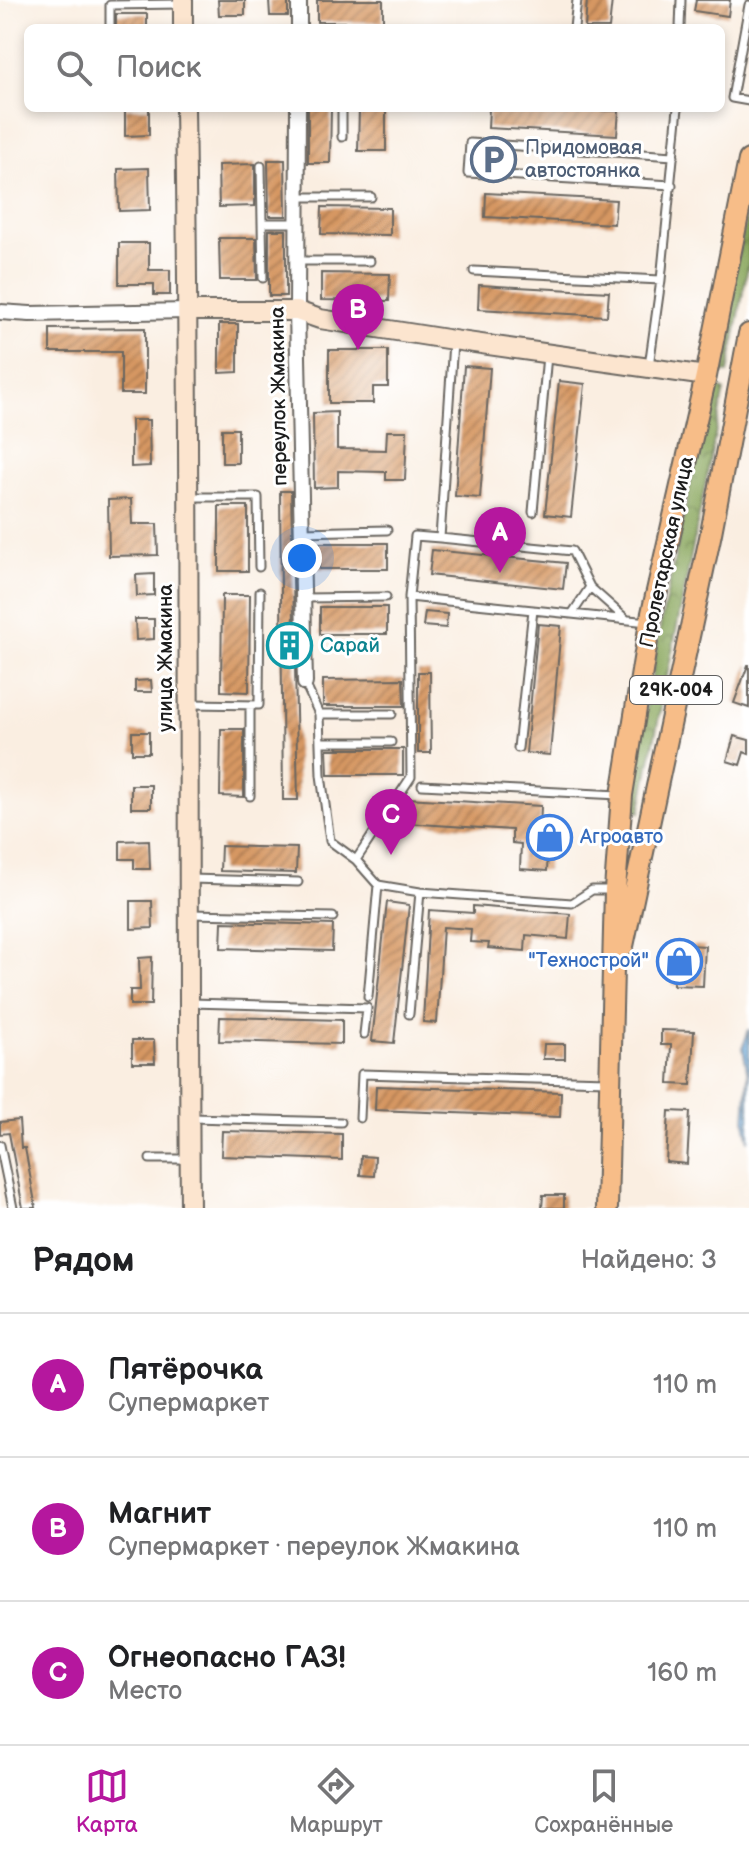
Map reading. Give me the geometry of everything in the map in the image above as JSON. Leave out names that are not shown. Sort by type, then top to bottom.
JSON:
[{"type":"main road","name":"Пролетарская улица","points":[[607,1208],[615,890],[622,795],[650,622],[706,376],[749,160]]},
{"type":"main road","name":"Пролетарская улица","points":[[613,997],[749,334]]},
{"type":"main road","points":[[706,376],[740,384]]},
{"type":"main road","points":[[620,820],[647,826]]},
{"type":"street","points":[[299,0],[299,24]]},
{"type":"street","points":[[183,2],[183,24]]},
{"type":"street","name":"улица Жмакина","points":[[185,112],[190,1208]]},
{"type":"street","name":"переулок Жмакина","points":[[298,112],[297,311],[305,683]]},
{"type":"street","points":[[0,312],[297,311],[320,319],[706,376]]},
{"type":"lane","points":[[574,24],[577,0]]},
{"type":"lane","points":[[680,24],[681,0]]},
{"type":"lane","points":[[110,24],[110,5],[183,2]]},
{"type":"lane","points":[[749,5],[732,98],[749,101]]},
{"type":"lane","points":[[342,112],[342,137]]},
{"type":"lane","points":[[648,368],[661,280],[678,112]]},
{"type":"lane","points":[[672,185],[468,173],[470,143],[674,156]]},
{"type":"lane","points":[[261,166],[263,278]]},
{"type":"lane","points":[[298,197],[371,197]]},
{"type":"lane","points":[[262,223],[298,223]]},
{"type":"lane","points":[[297,261],[370,261]]},
{"type":"lane","points":[[474,271],[661,280]]},
{"type":"lane","points":[[440,538],[453,340]]},
{"type":"lane","points":[[533,512],[548,354]]},
{"type":"lane","points":[[187,497],[258,497],[259,567]]},
{"type":"lane","points":[[302,532],[387,530]]},
{"type":"lane","points":[[356,860],[411,777],[409,597],[415,536],[572,551],[590,587],[626,619]]},
{"type":"lane","points":[[572,614],[590,587]]},
{"type":"lane","points":[[189,704],[259,705],[260,592]]},
{"type":"lane","points":[[304,598],[386,597]]},
{"type":"lane","points":[[409,597],[650,622]]},
{"type":"lane","points":[[518,748],[533,610]]},
{"type":"lane","points":[[305,683],[319,714],[321,775],[330,841],[356,860],[378,885],[420,892],[572,903],[592,890],[615,890]]},
{"type":"lane","points":[[250,705],[250,796]]},
{"type":"lane","points":[[319,714],[392,714]]},
{"type":"lane","points":[[320,742],[391,742]]},
{"type":"lane","points":[[422,785],[622,795]]},
{"type":"lane","points":[[187,879],[298,882]]},
{"type":"lane","points":[[368,997],[378,885]]},
{"type":"lane","points":[[409,1014],[420,892]]},
{"type":"lane","points":[[188,914],[333,917]]},
{"type":"lane","points":[[189,1003],[367,1008],[364,1034]]},
{"type":"lane","points":[[360,1118],[362,1074],[609,1081]]},
{"type":"lane","points":[[190,1118],[341,1122]]},
{"type":"lane","points":[[0,1145],[13,1208]]},
{"type":"lane","points":[[150,1159],[190,1159]]},
{"type":"green space","points":[[749,203],[749,261],[728,373],[714,371]]},
{"type":"green space","points":[[711,387],[724,390],[640,812],[629,810],[661,623]]},
{"type":"water","points":[[749,1029],[749,1142],[745,1122],[748,1076],[743,1047]]},
{"type":"building","points":[[218,0],[245,0],[245,15],[219,15]]},
{"type":"building","points":[[269,0],[288,0],[288,16],[270,16]]},
{"type":"building","points":[[317,0],[383,0],[383,22],[317,22]]},
{"type":"building","points":[[587,0],[612,0],[609,24],[585,24]]},
{"type":"building","points":[[696,0],[730,0],[728,16],[694,11]]},
{"type":"building","points":[[116,14],[147,14],[147,24],[116,24]]},
{"type":"building","points":[[125,112],[149,112],[149,135],[125,136]]},
{"type":"building","points":[[308,112],[331,112],[330,163],[308,163]]},
{"type":"building","points":[[359,112],[386,112],[386,151],[358,151]]},
{"type":"building","points":[[489,112],[619,112],[617,135],[488,128]]},
{"type":"building","points":[[268,160],[285,160],[286,216],[269,216]]},
{"type":"building","points":[[255,164],[255,206],[219,207],[218,165]]},
{"type":"building","points":[[149,168],[150,210],[119,211],[118,169]]},
{"type":"building","points":[[486,193],[616,200],[614,224],[485,217]]},
{"type":"building","points":[[322,207],[390,208],[390,235],[321,234]]},
{"type":"building","points":[[269,230],[286,230],[286,296],[269,296]]},
{"type":"building","points":[[219,238],[256,238],[257,280],[220,280]]},
{"type":"building","points":[[119,243],[149,243],[149,270],[170,270],[170,295],[154,295],[154,284],[119,284]]},
{"type":"building","points":[[321,273],[390,274],[389,301],[321,300]]},
{"type":"building","points":[[479,285],[609,292],[607,316],[478,309]]},
{"type":"building","points":[[219,324],[238,324],[238,372],[219,373]]},
{"type":"building","points":[[145,328],[145,394],[121,394],[121,352],[50,352],[50,329]]},
{"type":"building","points":[[329,350],[388,350],[388,387],[373,387],[373,403],[329,403]]},
{"type":"building","points":[[464,366],[490,368],[480,498],[455,496]]},
{"type":"building","points":[[559,381],[585,384],[571,517],[545,514]]},
{"type":"building","points":[[337,412],[337,449],[386,450],[387,431],[407,431],[405,480],[386,480],[386,472],[338,471],[338,487],[314,488],[313,413]]},
{"type":"building","points":[[131,420],[149,420],[150,466],[131,467]]},
{"type":"building","points":[[222,429],[238,429],[238,463],[222,463]]},
{"type":"building","name":"Сарай","points":[[280,491],[291,491],[298,800],[283,800]]},
{"type":"building","points":[[131,499],[132,524],[157,524],[158,555],[109,556],[108,500]]},
{"type":"building","points":[[219,506],[248,506],[248,571],[219,571]]},
{"type":"building","points":[[319,543],[388,543],[388,569],[319,569]]},
{"type":"building","points":[[432,550],[566,563],[563,589],[429,575]]},
{"type":"building","points":[[154,574],[154,595],[137,596],[136,575]]},
{"type":"building","points":[[222,595],[250,595],[249,692],[221,691]]},
{"type":"building","points":[[320,607],[387,607],[387,634],[320,634]]},
{"type":"building","points":[[425,612],[447,614],[446,628],[423,626]]},
{"type":"building","points":[[135,619],[154,619],[154,639],[136,640]]},
{"type":"building","points":[[538,624],[561,626],[550,755],[526,753]]},
{"type":"building","points":[[749,665],[749,708],[734,703]]},
{"type":"building","points":[[418,672],[430,672],[431,753],[418,753]]},
{"type":"building","points":[[403,679],[404,706],[323,706],[323,680]]},
{"type":"building","points":[[151,680],[152,692],[135,692],[135,681]]},
{"type":"building","points":[[221,729],[244,729],[244,797],[220,796]]},
{"type":"building","points":[[132,732],[149,732],[149,753],[132,753]]},
{"type":"building","points":[[734,736],[749,740],[749,754],[744,752],[740,765],[727,761]]},
{"type":"building","points":[[327,749],[403,749],[403,775],[328,775]]},
{"type":"building","points":[[131,785],[151,785],[151,808],[131,808]]},
{"type":"building","points":[[407,798],[541,806],[540,832],[549,832],[547,871],[520,869],[521,844],[512,843],[512,830],[405,823]]},
{"type":"building","points":[[149,840],[150,869],[134,869],[134,859],[120,859],[120,841]]},
{"type":"building","points":[[221,846],[297,848],[296,873],[220,871]]},
{"type":"building","points":[[131,901],[152,901],[153,928],[131,929]]},
{"type":"building","points":[[387,902],[409,905],[394,1043],[372,1041]]},
{"type":"building","points":[[473,906],[570,914],[568,939],[526,935],[525,951],[488,948],[489,943],[470,942],[471,929],[443,927],[437,1023],[423,1022],[429,910],[473,913]]},
{"type":"building","points":[[222,922],[333,925],[332,951],[221,948]]},
{"type":"building","points":[[674,944],[705,946],[703,986],[673,985],[673,969],[664,968],[664,958],[674,958]]},
{"type":"building","points":[[152,957],[151,1005],[130,1005],[130,990],[140,990],[139,958]]},
{"type":"building","points":[[220,1017],[342,1020],[342,1044],[219,1041]]},
{"type":"building","points":[[661,1030],[694,1031],[691,1085],[669,1084],[671,1045],[661,1045]]},
{"type":"building","points":[[132,1040],[154,1040],[155,1063],[132,1063]]},
{"type":"building","points":[[544,1044],[565,1044],[565,1059],[543,1059]]},
{"type":"building","points":[[376,1086],[561,1092],[560,1117],[375,1110]]},
{"type":"building","points":[[669,1111],[690,1112],[687,1164],[666,1162]]},
{"type":"building","points":[[19,1120],[21,1148],[25,1148],[36,1208],[23,1208],[9,1133],[0,1134],[0,1122]]},
{"type":"building","points":[[222,1131],[342,1134],[342,1160],[221,1156]]},
{"type":"building","points":[[361,1156],[375,1157],[374,1176],[360,1175]]},
{"type":"building","points":[[543,1195],[564,1195],[564,1208],[542,1208]]},
{"type":"place","name":"Придомовая автостоянка","points":[[494,159]]},
{"type":"place","name":"Магнит","points":[[358,350]]},
{"type":"place","name":"Пятёрочка","points":[[500,573]]},
{"type":"place","name":"Сарай","points":[[289,646]]},
{"type":"place","name":"Агроавто","points":[[549,837]]},
{"type":"place","name":"Огнеопасно ГАЗ!","points":[[391,855]]},
{"type":"place","name":"\"Технострой\"","points":[[680,961]]}]
